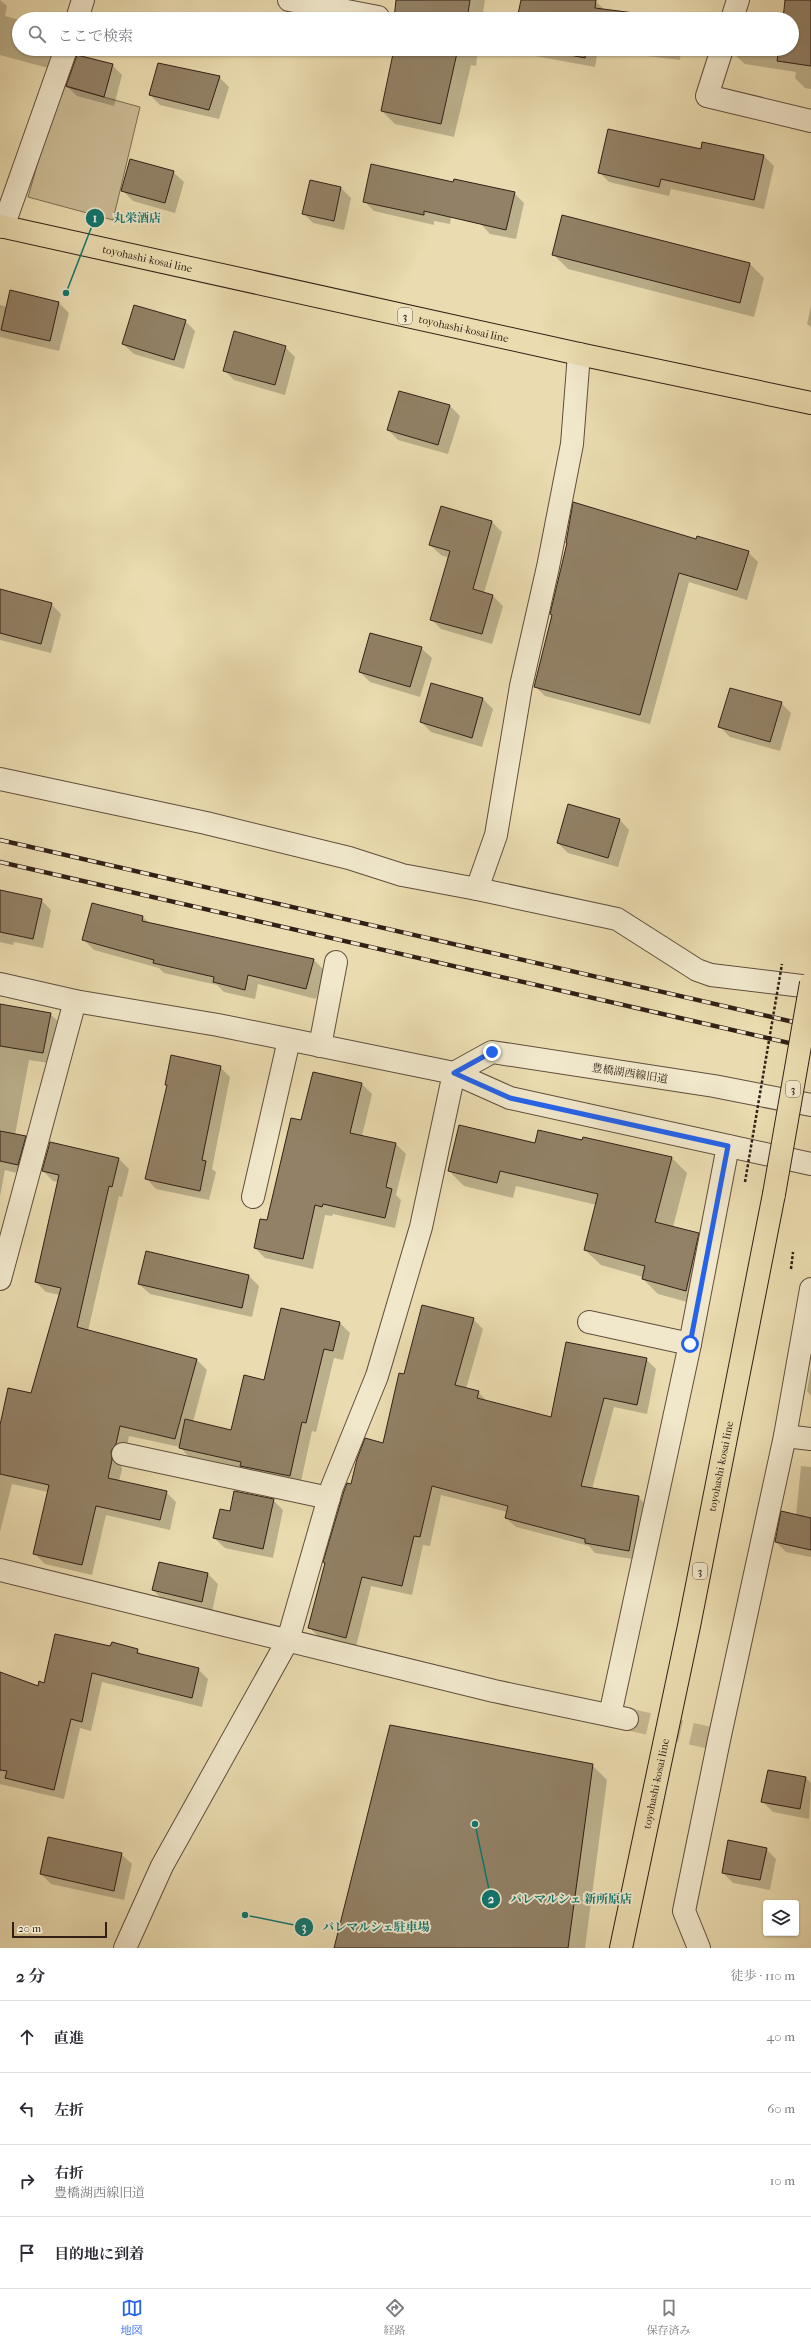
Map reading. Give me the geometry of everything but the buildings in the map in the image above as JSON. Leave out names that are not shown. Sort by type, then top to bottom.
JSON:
[{"type":"main road","name":"toyohashi-kosai line","points":[[2,226],[579,354],[811,403]]},
{"type":"main road","name":"toyohashi-kosai line","points":[[621,1948],[689,1626],[774,1194],[811,983]]},
{"type":"street","points":[[80,12],[84,0]]},
{"type":"street","points":[[289,0],[352,12]]},
{"type":"street","points":[[734,12],[738,0]]},
{"type":"street","points":[[2,226],[63,56]]},
{"type":"street","points":[[720,56],[707,96],[811,121]]},
{"type":"street","points":[[477,889],[496,835],[521,686],[548,567],[572,444],[579,354]]},
{"type":"street","points":[[0,779],[206,823],[349,858],[402,875],[477,889],[617,919],[697,970],[711,974],[811,987]]},
{"type":"street","points":[[320,1046],[336,962]]},
{"type":"street","points":[[0,984],[75,1001],[289,1040],[454,1073],[510,1098],[811,1164]]},
{"type":"street","points":[[0,1279],[75,1001]]},
{"type":"street","points":[[253,1197],[289,1040]]},
{"type":"street","name":"豊橋湖西線旧道","points":[[454,1073],[492,1052],[714,1086],[811,1105]]},
{"type":"street","points":[[125,1948],[162,1866],[288,1640],[329,1498],[377,1376],[421,1227],[454,1073]]},
{"type":"street","points":[[0,1570],[494,1691],[618,1717],[728,1146]]},
{"type":"street","points":[[699,1948],[684,1911],[718,1740],[785,1436],[811,1289]]},
{"type":"street","points":[[589,1322],[690,1344]]},
{"type":"street","points":[[785,1436],[811,1439]]},
{"type":"street","points":[[123,1454],[329,1498]]},
{"type":"path","points":[[744,1182],[782,964]]},
{"type":"path","points":[[790,1274],[793,1250]]},
{"type":"shaded area","points":[[60,85],[140,107],[113,220],[28,197]]},
{"type":"tunnel","points":[[627,1719],[719,1740]]},
{"type":"railway","points":[[0,840],[811,1026]]},
{"type":"railway","points":[[0,862],[811,1048]]},
{"type":"place","name":"丸栄酒店","points":[[66,293]]},
{"type":"place","name":"パレマルシェ 新所原店","points":[[475,1824]]},
{"type":"place","name":"パレマルシェ駐車場","points":[[245,1915]]},
{"type":"route","points":[[492,1052],[454,1073],[510,1098],[728,1146],[690,1344]]}]
